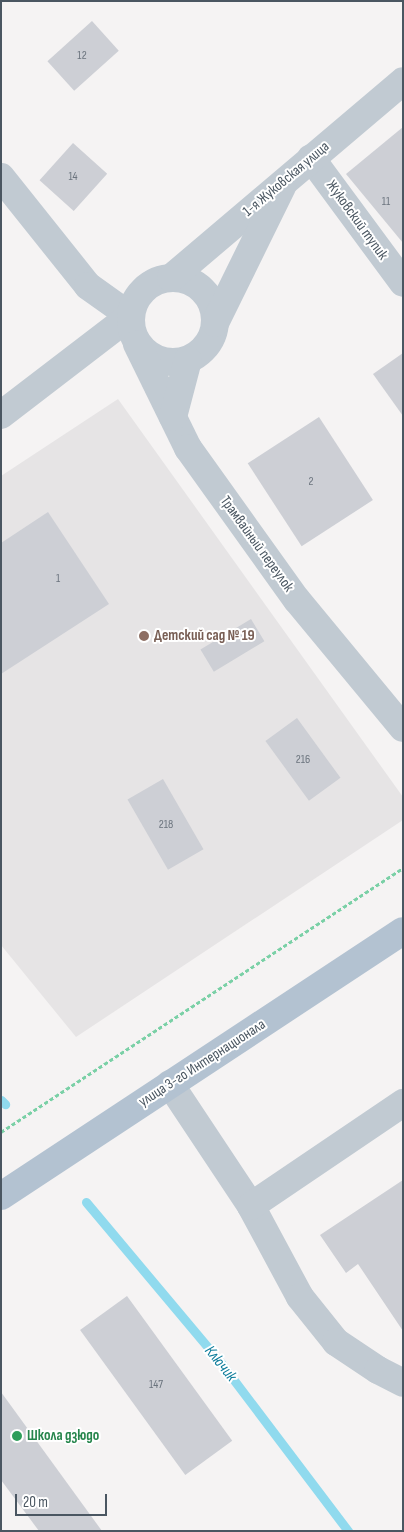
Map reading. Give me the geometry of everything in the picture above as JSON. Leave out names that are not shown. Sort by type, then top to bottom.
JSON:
[{"type":"main road","name":"улица 3-го Интернационала","points":[[1,1196],[403,931]]},
{"type":"street","name":"1-я Жуковская улица","points":[[171,278],[403,81]]},
{"type":"street","name":"Жуковский тупик","points":[[311,158],[403,283]]},
{"type":"street","points":[[1,177],[88,286],[130,316]]},
{"type":"street","points":[[215,323],[213,309],[207,295],[199,287],[186,280],[171,278],[157,281],[144,289],[134,302],[130,316],[131,330],[137,344],[147,354],[160,361],[174,363],[188,360],[201,352],[211,338],[215,323],[288,177]]},
{"type":"street","points":[[5,403],[80,356],[130,316]]},
{"type":"street","name":"Трамвайный переулок","points":[[137,344],[188,448],[297,600],[403,728]]},
{"type":"street","points":[[173,417],[188,360]]},
{"type":"street","points":[[170,1084],[251,1206],[300,1297],[336,1342],[378,1370],[403,1383]]},
{"type":"street","points":[[251,1206],[403,1103]]},
{"type":"path","points":[[1,1132],[403,868]]},
{"type":"shaded area","name":"Детский сад № 19","points":[[118,399],[403,797],[403,820],[76,1037],[1,945],[1,476]]},
{"type":"building","points":[[92,21],[119,51],[74,91],[47,61]]},
{"type":"building","points":[[403,127],[403,243],[346,174]]},
{"type":"building","points":[[73,143],[107,174],[74,211],[40,180]]},
{"type":"building","points":[[403,353],[403,416],[373,374]]},
{"type":"building","points":[[319,417],[373,500],[302,546],[248,463]]},
{"type":"building","points":[[48,512],[109,604],[1,674],[1,543]]},
{"type":"building","points":[[251,619],[264,641],[214,672],[200,649]]},
{"type":"building","points":[[297,718],[340,778],[309,801],[265,741]]},
{"type":"building","points":[[163,779],[204,849],[168,870],[127,800]]},
{"type":"building","points":[[403,1180],[403,1331],[358,1264],[346,1273],[320,1235]]},
{"type":"building","points":[[127,1296],[232,1441],[185,1475],[80,1330]]},
{"type":"building","name":"Школа дзюдо","points":[[1,1392],[102,1531],[39,1531],[1,1480]]},
{"type":"waterway","name":"Ключик","points":[[1,1100],[5,1104]]},
{"type":"waterway","name":"Ключик","points":[[86,1202],[221,1363],[348,1531]]},
{"type":"place","name":"Детский сад № 19","points":[[144,636]]},
{"type":"place","name":"Школа дзюдо","points":[[17,1436]]}]
